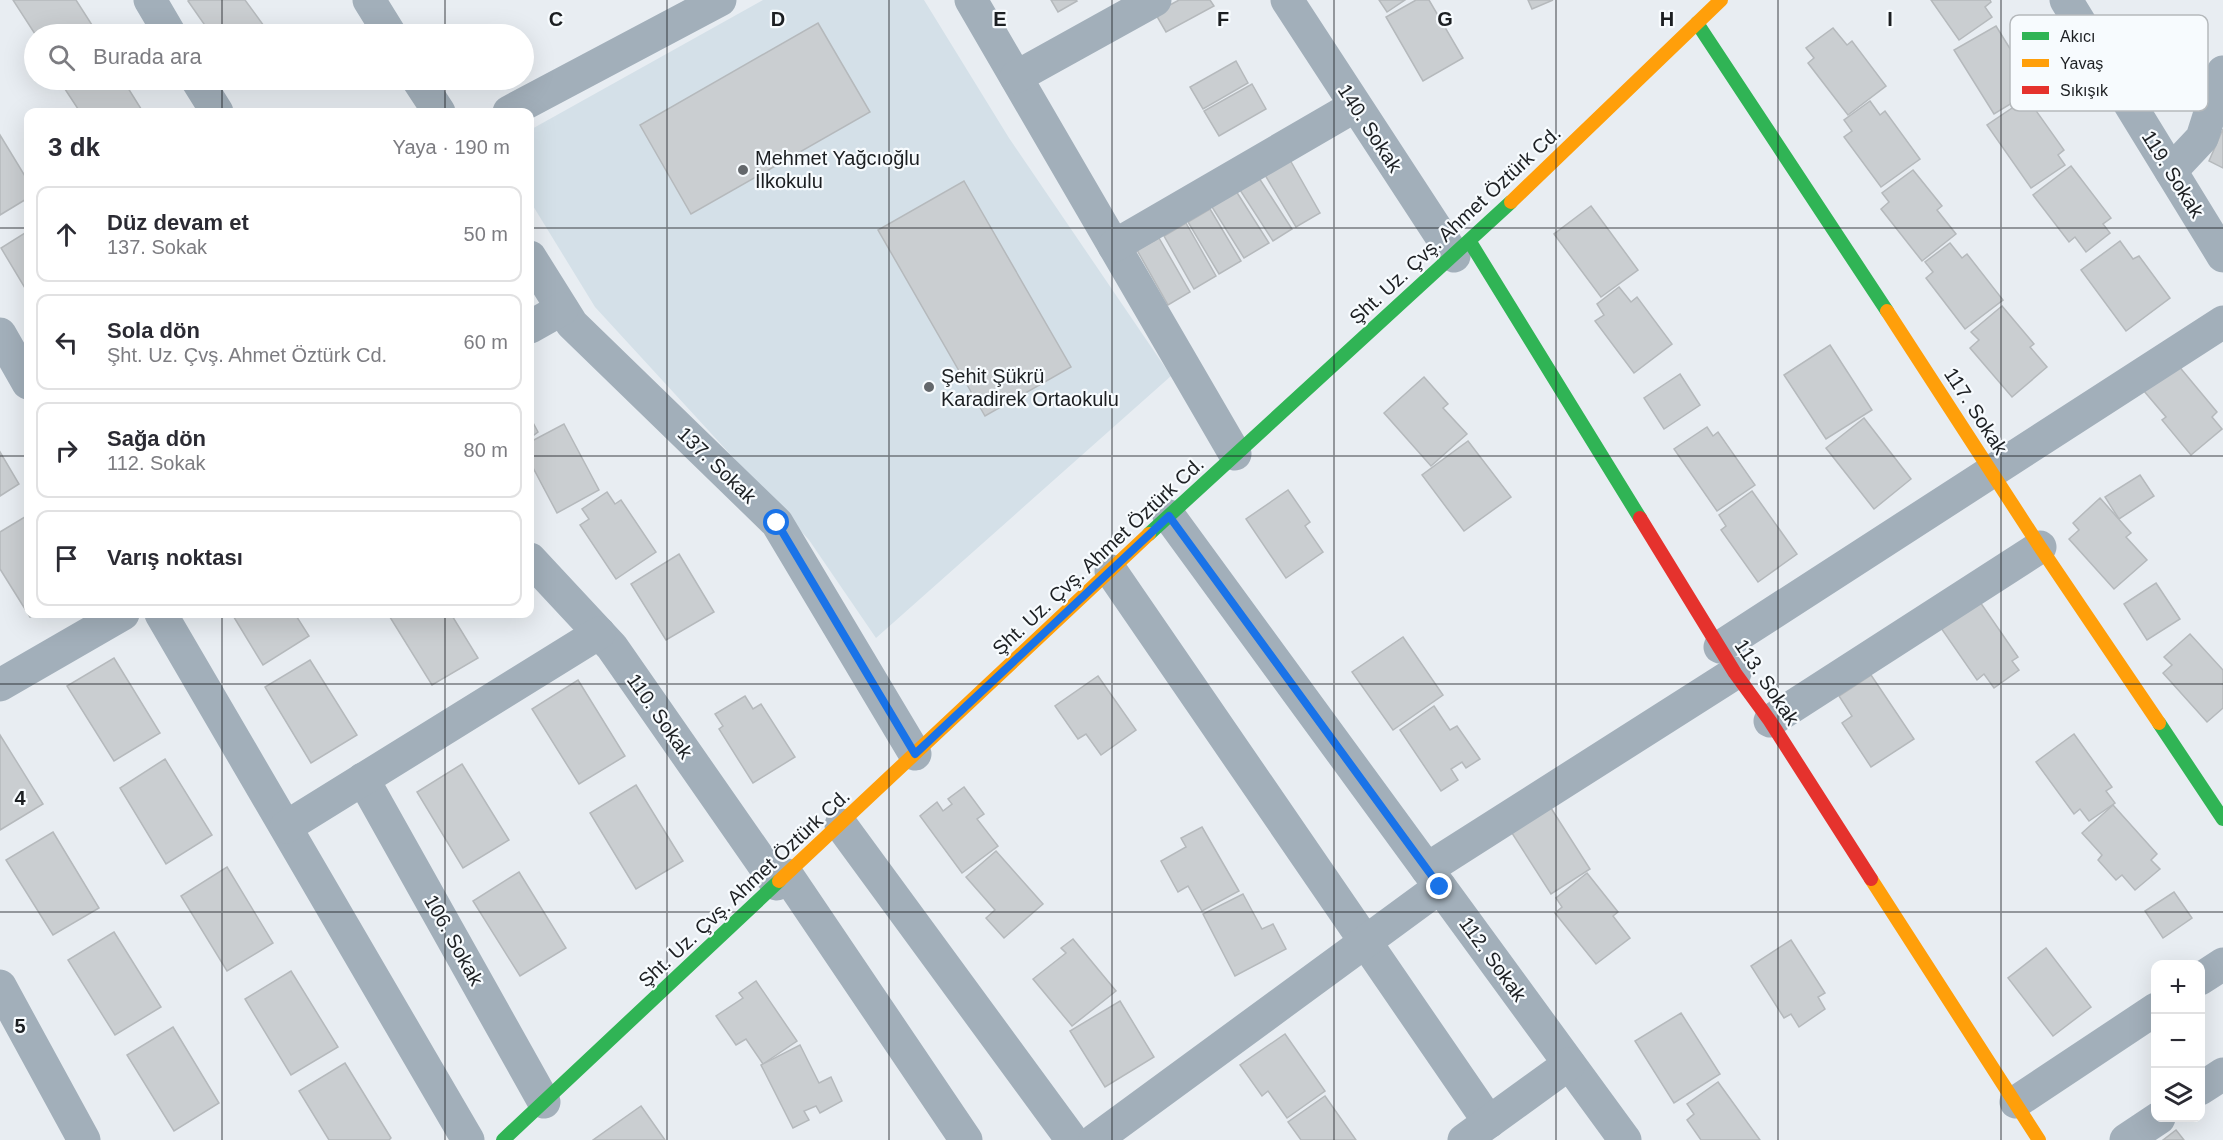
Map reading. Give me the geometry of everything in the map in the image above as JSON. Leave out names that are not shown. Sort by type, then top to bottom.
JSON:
[{"type":"street","points":[[150,0],[164,24]]},
{"type":"street","points":[[369,0],[384,24]]},
{"type":"street","points":[[517,108],[720,0]]},
{"type":"street","points":[[971,0],[1235,454]]},
{"type":"street","points":[[1016,77],[1155,0]]},
{"type":"street","name":"140. Sokak","points":[[1287,0],[1355,106],[1462,249]]},
{"type":"street","name":"Şht. Uz. Çvş. Ahmet Öztürk Cd.","points":[[507,1139],[1235,454],[1462,249],[1721,0]]},
{"type":"street","name":"119. Sokak","points":[[2066,0],[2075,15]]},
{"type":"street","name":"117. Sokak","points":[[1697,23],[2040,547],[2223,819]]},
{"type":"street","points":[[2171,171],[2202,138],[2223,72]]},
{"type":"street","points":[[203,90],[214,108]]},
{"type":"street","points":[[425,90],[436,108]]},
{"type":"street","points":[[1114,246],[1355,106]]},
{"type":"street","name":"119. Sokak","points":[[2134,111],[2171,171],[2214,229],[2223,256]]},
{"type":"street","name":"113. Sokak","points":[[1462,249],[1727,660],[1770,721],[2039,1140]]},
{"type":"street","name":"137. Sokak","points":[[534,264],[572,324],[777,523],[915,754]]},
{"type":"street","points":[[534,325],[562,309]]},
{"type":"street","points":[[1095,1140],[1365,942],[1434,878],[1727,660],[1993,472],[2223,322]]},
{"type":"street","points":[[0,334],[24,376]]},
{"type":"street","name":"112. Sokak","points":[[1169,516],[1625,1140]]},
{"type":"street","points":[[1770,721],[2040,547]]},
{"type":"street","name":"110. Sokak","points":[[534,563],[612,647],[782,880],[966,1140]]},
{"type":"street","points":[[1111,571],[1365,942],[1476,1131],[1569,1064]]},
{"type":"street","points":[[0,685],[116,618]]},
{"type":"street","points":[[163,618],[468,1140]]},
{"type":"street","points":[[286,827],[599,633]]},
{"type":"street","name":"106. Sokak","points":[[363,779],[544,1102]]},
{"type":"street","points":[[841,825],[1072,1140]]},
{"type":"street","points":[[2205,976],[2223,964]]},
{"type":"street","points":[[0,986],[84,1140]]},
{"type":"street","points":[[2016,1102],[2151,1012]]},
{"type":"street","points":[[2205,1086],[2223,1074]]},
{"type":"street","points":[[2126,1140],[2153,1122]]},
{"type":"shaded area","points":[[763,0],[924,0],[1009,138],[1171,376],[876,638],[809,540],[595,307],[534,208],[534,128]]},
{"type":"building","points":[[13,0],[76,0],[91,24],[29,24]]},
{"type":"building","points":[[245,0],[263,24],[204,24],[188,1]]},
{"type":"building","points":[[1051,0],[1076,0],[1077,1],[1058,12]]},
{"type":"building","points":[[1179,0],[1210,0],[1214,6],[1166,32],[1155,13]]},
{"type":"building","points":[[1379,0],[1405,0],[1387,12]]},
{"type":"building","points":[[1416,0],[1429,0],[1463,58],[1423,81],[1386,17]]},
{"type":"building","points":[[1528,0],[1553,0],[1532,9]]},
{"type":"building","points":[[1931,0],[1990,0],[1991,2],[1985,7],[1992,17],[1959,40]]},
{"type":"building","points":[[818,23],[870,112],[691,214],[640,125]]},
{"type":"building","points":[[1996,26],[2010,49],[2010,104],[1994,114],[1954,50]]},
{"type":"building","points":[[1833,28],[1847,45],[1852,41],[1886,86],[1848,115],[1808,63],[1814,58],[1806,48]]},
{"type":"building","points":[[1236,61],[1248,83],[1203,109],[1190,87]]},
{"type":"building","points":[[1252,84],[1266,109],[1219,136],[1204,111]]},
{"type":"building","points":[[66,90],[129,90],[140,108],[77,108]]},
{"type":"building","points":[[1870,101],[1880,115],[1885,111],[1920,159],[1881,187],[1844,137],[1852,131],[1844,120]]},
{"type":"building","points":[[2010,109],[2036,111],[2064,150],[2058,155],[2065,165],[2031,188],[1987,125]]},
{"type":"building","points":[[2223,129],[2223,168],[2209,161]]},
{"type":"building","points":[[0,135],[24,174],[24,200],[0,215]]},
{"type":"building","points":[[1290,160],[1320,213],[1296,227],[1265,175]]},
{"type":"building","points":[[2071,166],[2111,218],[2103,224],[2110,233],[2086,252],[2075,237],[2069,242],[2033,195]]},
{"type":"building","points":[[1913,170],[1942,206],[1937,210],[1956,234],[1922,261],[1881,209],[1889,202],[1882,193]]},
{"type":"building","points":[[1259,178],[1292,229],[1273,241],[1240,190]]},
{"type":"building","points":[[964,181],[1071,367],[985,416],[878,230]]},
{"type":"building","points":[[1236,191],[1269,243],[1244,258],[1212,207]]},
{"type":"building","points":[[1591,206],[1638,270],[1601,297],[1554,234]]},
{"type":"building","points":[[1210,209],[1241,261],[1219,274],[1188,222]]},
{"type":"building","points":[[1186,223],[1216,276],[1194,289],[1164,236]]},
{"type":"building","points":[[24,234],[24,286],[1,248]]},
{"type":"building","points":[[1159,238],[1190,292],[1168,305],[1137,250]]},
{"type":"building","points":[[2120,241],[2133,259],[2139,256],[2170,298],[2126,331],[2081,270]]},
{"type":"building","points":[[1950,243],[1962,258],[1967,254],[2003,300],[1965,329],[1926,278],[1933,272],[1925,262]]},
{"type":"building","points":[[1619,287],[1631,302],[1637,297],[1672,344],[1634,373],[1595,321],[1604,315],[1597,304]]},
{"type":"building","points":[[2002,306],[2034,344],[2030,347],[2047,367],[2012,397],[1970,348],[1979,340],[1971,332]]},
{"type":"building","points":[[1830,345],[1872,410],[1826,439],[1784,375]]},
{"type":"building","points":[[2177,364],[2217,412],[2212,417],[2222,429],[2191,455],[2162,420],[2166,417],[2144,391]]},
{"type":"building","points":[[1680,374],[1700,405],[1664,429],[1644,398]]},
{"type":"building","points":[[1424,377],[1448,404],[1443,408],[1467,434],[1431,466],[1384,413]]},
{"type":"building","points":[[1864,418],[1911,479],[1874,509],[1826,448]]},
{"type":"building","points":[[564,424],[599,490],[557,513],[534,470],[534,440]]},
{"type":"building","points":[[1707,427],[1713,436],[1718,432],[1755,485],[1717,511],[1674,449]]},
{"type":"building","points":[[1468,441],[1511,497],[1464,531],[1422,475]]},
{"type":"building","points":[[0,452],[19,484],[0,496]]},
{"type":"building","points":[[2140,475],[2154,496],[2119,519],[2105,497]]},
{"type":"building","points":[[1288,490],[1310,522],[1305,526],[1323,552],[1286,578],[1246,519]]},
{"type":"building","points":[[1752,491],[1797,554],[1758,582],[1721,530],[1726,526],[1719,515]]},
{"type":"building","points":[[607,492],[615,504],[621,500],[656,552],[616,579],[580,525],[589,519],[582,509]]},
{"type":"building","points":[[2100,498],[2131,533],[2126,537],[2147,560],[2114,589],[2069,539],[2079,530],[2073,523]]},
{"type":"building","points":[[24,517],[24,608],[0,569],[0,532]]},
{"type":"building","points":[[679,554],[714,612],[666,640],[631,584]]},
{"type":"building","points":[[2156,583],[2180,619],[2147,640],[2124,604]]},
{"type":"building","points":[[1980,602],[2018,657],[2012,661],[2019,670],[1994,688],[1984,674],[1977,680],[1941,628]]},
{"type":"building","points":[[234,618],[298,618],[309,636],[263,665]]},
{"type":"building","points":[[390,618],[453,618],[478,658],[432,685]]},
{"type":"building","points":[[2190,634],[2223,670],[2223,708],[2207,722],[2163,673],[2172,665],[2164,657]]},
{"type":"building","points":[[1403,637],[1443,695],[1393,730],[1352,672]]},
{"type":"building","points":[[114,658],[160,733],[114,761],[67,686]]},
{"type":"building","points":[[310,660],[357,735],[311,763],[265,687]]},
{"type":"building","points":[[1871,675],[1914,739],[1871,767],[1842,723],[1852,716],[1839,696]]},
{"type":"building","points":[[1098,676],[1136,730],[1101,755],[1086,734],[1078,739],[1055,706]]},
{"type":"building","points":[[578,680],[625,756],[579,784],[532,709]]},
{"type":"building","points":[[745,696],[753,709],[761,704],[795,757],[753,783],[719,729],[723,726],[715,714]]},
{"type":"building","points":[[1434,706],[1450,730],[1457,726],[1480,759],[1466,768],[1462,762],[1451,769],[1458,780],[1441,791],[1400,730]]},
{"type":"building","points":[[2074,734],[2112,787],[2106,791],[2115,803],[2089,821],[2080,809],[2074,814],[2036,762]]},
{"type":"building","points":[[0,735],[43,804],[0,830]]},
{"type":"building","points":[[165,759],[212,835],[166,864],[120,788]]},
{"type":"building","points":[[462,764],[509,840],[463,868],[417,792]]},
{"type":"building","points":[[636,785],[683,861],[636,889],[590,813]]},
{"type":"building","points":[[964,787],[984,814],[977,819],[998,846],[962,873],[920,816],[937,802],[943,811],[952,804],[948,799]]},
{"type":"building","points":[[1549,805],[1590,869],[1551,894],[1510,830]]},
{"type":"building","points":[[2113,805],[2157,854],[2151,860],[2160,869],[2135,890],[2122,875],[2116,880],[2098,860],[2102,855],[2082,833]]},
{"type":"building","points":[[1202,827],[1239,891],[1202,911],[1188,886],[1178,892],[1161,861],[1186,847],[1181,838]]},
{"type":"building","points":[[53,832],[99,908],[53,935],[6,860]]},
{"type":"building","points":[[996,851],[1043,904],[1004,938],[986,918],[995,910],[966,877]]},
{"type":"building","points":[[227,867],[273,943],[227,971],[181,896]]},
{"type":"building","points":[[519,872],[566,948],[520,976],[473,901]]},
{"type":"building","points":[[1587,873],[1618,912],[1613,916],[1630,938],[1596,964],[1555,913],[1562,907],[1556,898]]},
{"type":"building","points":[[2174,892],[2192,918],[2163,938],[2145,911]]},
{"type":"building","points":[[1243,894],[1262,929],[1273,924],[1286,949],[1235,976],[1203,914]]},
{"type":"building","points":[[114,932],[161,1007],[115,1035],[68,960]]},
{"type":"building","points":[[1073,939],[1116,991],[1072,1026],[1033,979],[1066,953],[1061,948]]},
{"type":"building","points":[[1791,940],[1825,993],[1818,997],[1825,1009],[1799,1027],[1791,1014],[1784,1018],[1751,966]]},
{"type":"building","points":[[2046,948],[2091,1007],[2053,1036],[2008,978]]},
{"type":"building","points":[[291,971],[338,1047],[291,1075],[245,999]]},
{"type":"building","points":[[756,981],[797,1041],[763,1064],[746,1039],[736,1045],[716,1016],[743,998],[739,993]]},
{"type":"building","points":[[1120,1001],[1154,1057],[1105,1087],[1070,1031]]},
{"type":"building","points":[[1681,1013],[1720,1074],[1674,1103],[1635,1041]]},
{"type":"building","points":[[173,1027],[219,1103],[174,1131],[127,1055]]},
{"type":"building","points":[[1285,1034],[1325,1091],[1287,1118],[1268,1091],[1262,1096],[1240,1065]]},
{"type":"building","points":[[800,1045],[819,1083],[831,1077],[842,1101],[820,1113],[816,1106],[804,1111],[809,1120],[793,1128],[761,1065]]},
{"type":"building","points":[[345,1063],[391,1138],[389,1140],[329,1140],[299,1091]]},
{"type":"building","points":[[1718,1082],[1760,1140],[1701,1140],[1687,1120],[1694,1114],[1687,1104]]},
{"type":"building","points":[[1325,1096],[1356,1140],[1301,1140],[1288,1122]]},
{"type":"building","points":[[641,1106],[665,1140],[593,1140]]},
{"type":"building","points":[[2176,1130],[2184,1140],[2163,1140]]},
{"type":"traffic: fast","points":[[1697,23],[1887,311]]},
{"type":"traffic: fast","points":[[1149,534],[1511,202]]},
{"type":"traffic: fast","points":[[1470,242],[1640,518]]},
{"type":"traffic: fast","points":[[2159,723],[2223,819]]},
{"type":"traffic: fast","points":[[503,1140],[779,881]]},
{"type":"traffic: slow","points":[[1511,202],[1721,0]]},
{"type":"traffic: slow","points":[[1887,311],[2040,547],[2159,723]]},
{"type":"traffic: slow","points":[[779,881],[1149,534]]},
{"type":"traffic: slow","points":[[1871,879],[2039,1140]]},
{"type":"traffic: jam","points":[[1640,518],[1735,673],[1770,721],[1871,879]]},
{"type":"place","name":"Mehmet Yağcıoğlu İlkokulu","points":[[743,170]]},
{"type":"place","name":"Şehit Şükrü Karadirek Ortaokulu","points":[[929,387]]},
{"type":"route","points":[[777,523],[915,754],[1169,516],[1440,887]]}]
